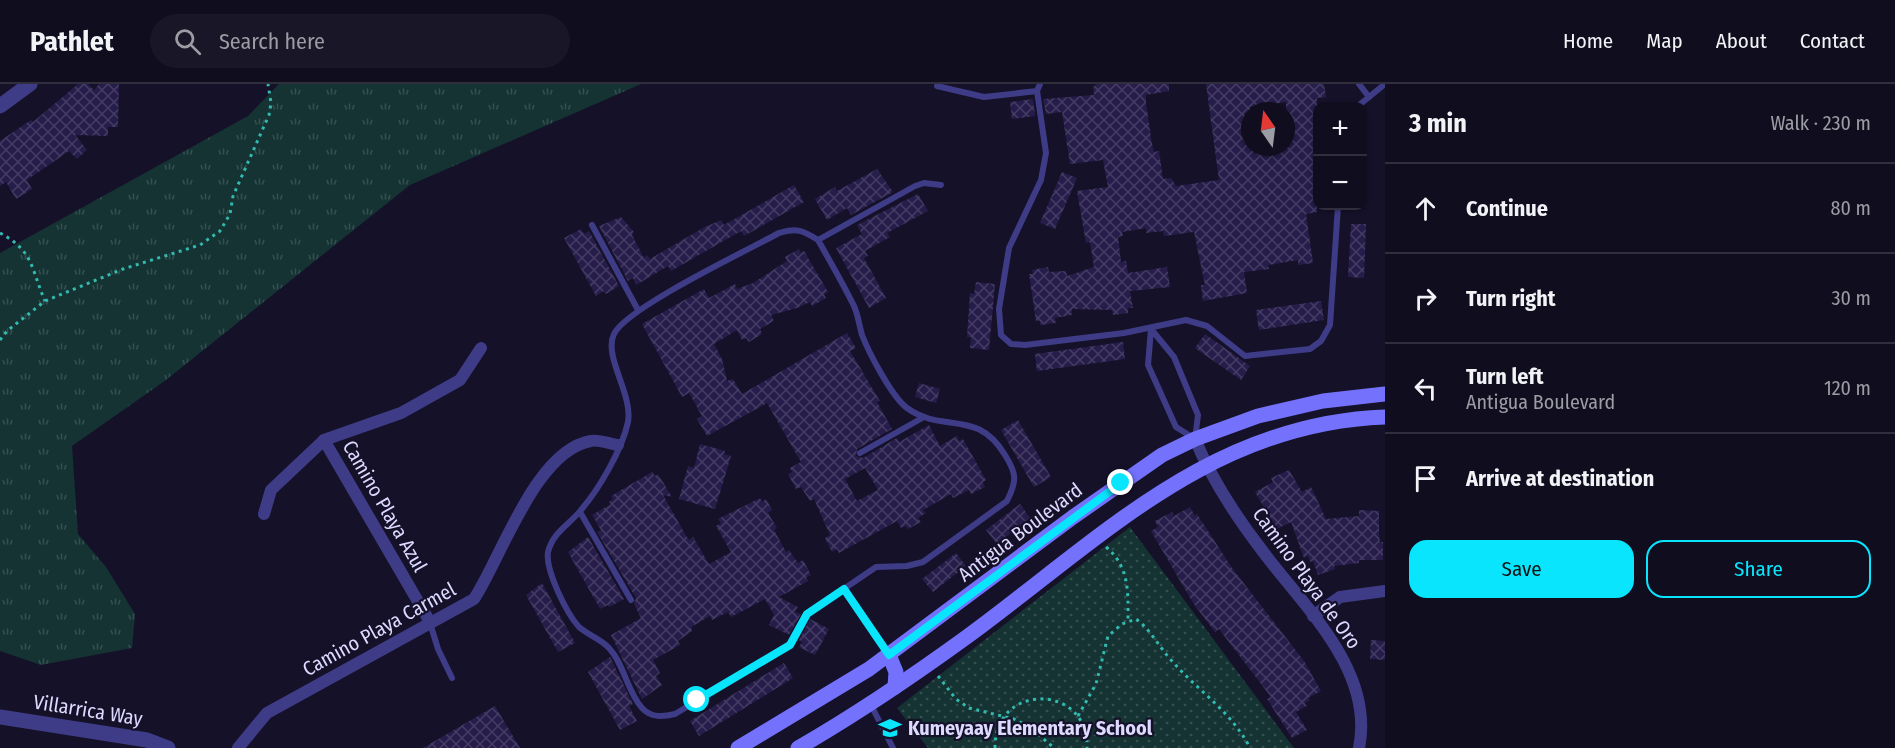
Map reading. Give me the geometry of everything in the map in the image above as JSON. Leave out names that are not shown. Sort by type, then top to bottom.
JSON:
[{"type":"main road","name":"Antigua Boulevard","points":[[738,748],[889,655],[1162,455],[1195,439],[1290,407],[1385,394]]},
{"type":"main road","points":[[798,748],[871,705],[968,636],[1085,546],[1205,465],[1261,441],[1291,432],[1351,420],[1385,417]]},
{"type":"main road","points":[[889,655],[896,672],[894,687]]},
{"type":"street","points":[[0,106],[15,89],[30,84]]},
{"type":"street","points":[[264,514],[271,489],[324,440],[401,413],[460,380],[481,348]]},
{"type":"street","name":"Camino Playa de Oro","points":[[1195,439],[1205,465],[1260,549],[1313,616],[1345,662],[1360,708],[1359,748]]},
{"type":"street","name":"Camino Playa Azul","points":[[324,440],[430,622]]},
{"type":"street","name":"Camino Playa Carmel","points":[[238,748],[267,712],[474,599],[533,486],[559,455],[591,440],[618,446]]},
{"type":"street","points":[[1313,616],[1340,597],[1385,591]]},
{"type":"street","name":"Villarrica Way","points":[[0,717],[136,738],[168,748]]},
{"type":"lane","points":[[1359,84],[1369,97]]},
{"type":"lane","points":[[1363,102],[1385,84]]},
{"type":"lane","points":[[937,86],[984,97],[1039,87],[1046,153],[1041,180],[1009,248],[999,309],[1001,335],[1011,344],[1025,345],[1150,328],[1186,320],[1207,326],[1245,356],[1310,349],[1321,341],[1330,326],[1338,210]]},
{"type":"lane","points":[[818,240],[915,186],[924,183],[941,185]]},
{"type":"lane","points":[[592,225],[638,310]]},
{"type":"lane","points":[[790,229],[803,230],[818,240],[855,307],[863,336],[897,399],[908,409],[924,417],[976,426],[995,438],[1015,471],[1014,487],[1007,501],[923,562],[907,566],[876,567],[807,614],[790,645],[768,660],[675,714],[651,715],[641,707],[609,648],[578,626],[554,582],[548,563],[549,552],[558,531],[580,512],[605,479],[627,423],[628,400],[611,342],[622,322],[638,310],[779,233],[790,229]]},
{"type":"lane","points":[[1150,328],[1174,357],[1198,415],[1195,439],[1176,427],[1148,365],[1150,328]]},
{"type":"lane","points":[[860,453],[924,417]]},
{"type":"lane","points":[[580,512],[631,600]]},
{"type":"lane","points":[[844,589],[889,655]]},
{"type":"lane","points":[[430,622],[438,649],[452,678]]},
{"type":"lane","points":[[871,705],[893,748]]},
{"type":"path","points":[[0,340],[7,331],[45,301],[123,269],[200,245],[220,231],[230,214],[236,189],[270,115],[268,84]]},
{"type":"path","points":[[0,233],[13,240],[28,254],[45,301]]},
{"type":"path","points":[[1096,554],[1106,546],[1118,558],[1126,575],[1128,622]]},
{"type":"path","points":[[1078,717],[1096,684],[1108,636],[1136,619],[1147,627],[1173,663],[1231,719],[1250,748]]},
{"type":"path","points":[[946,668],[937,675],[956,699],[969,708],[1014,719],[1030,727],[1054,748]]},
{"type":"path","points":[[995,748],[995,736],[1003,717],[1014,706],[1027,700],[1041,698],[1055,700],[1068,706],[1084,727],[1087,748]]},
{"type":"green space","points":[[279,84],[641,84],[410,185],[166,380],[72,446],[78,534],[106,567],[135,614],[132,648],[41,665],[0,651],[0,253],[248,116]]},
{"type":"green space","points":[[1130,527],[1294,748],[928,748],[897,708]]},
{"type":"building","points":[[78,84],[88,84],[94,90],[99,84],[119,84],[118,127],[108,127],[108,136],[75,135],[87,150],[77,159],[69,151],[27,180],[32,189],[16,199],[6,182],[0,186],[0,141],[31,120],[33,122]]},
{"type":"building","points":[[1097,84],[1169,84],[1169,91],[1146,95],[1146,103],[1152,144],[1154,152],[1159,151],[1163,179],[1171,178],[1176,186],[1219,180],[1206,84],[1324,84],[1326,97],[1317,98],[1317,102],[1313,102],[1313,210],[1317,212],[1306,214],[1313,263],[1298,265],[1298,260],[1268,265],[1269,269],[1244,272],[1247,293],[1203,301],[1201,285],[1205,285],[1194,232],[1164,236],[1163,231],[1146,233],[1146,228],[1122,232],[1123,236],[1118,237],[1121,262],[1126,261],[1128,273],[1167,267],[1170,287],[1130,291],[1133,308],[1128,308],[1128,313],[1113,315],[1112,310],[1072,309],[1072,315],[1055,318],[1056,323],[1040,325],[1040,321],[1036,321],[1029,274],[1033,274],[1032,270],[1048,267],[1049,272],[1066,271],[1067,276],[1094,267],[1090,242],[1086,243],[1077,191],[1108,187],[1103,160],[1070,164],[1062,112],[1046,114],[1043,99],[1094,95],[1093,87]]},
{"type":"building","points":[[1033,99],[1035,116],[1012,119],[1010,102]]},
{"type":"building","points":[[877,169],[893,192],[851,215],[847,208],[827,220],[815,199],[835,187],[837,191]]},
{"type":"building","points":[[1062,172],[1077,178],[1055,229],[1040,223]]},
{"type":"building","points":[[794,185],[804,202],[744,236],[741,231],[671,271],[668,266],[636,285],[633,278],[628,281],[599,226],[621,217],[634,232],[632,235],[644,258],[647,255],[650,259],[703,228],[721,220],[724,225]]},
{"type":"building","points":[[918,194],[928,211],[887,233],[890,237],[865,251],[868,256],[864,258],[886,298],[869,308],[836,248],[862,234],[857,225]]},
{"type":"building","points":[[1351,224],[1366,224],[1364,278],[1348,277]]},
{"type":"building","points":[[581,229],[584,234],[589,231],[619,286],[606,294],[604,291],[596,296],[564,238]]},
{"type":"building","points":[[799,249],[801,253],[804,251],[828,292],[824,294],[826,298],[812,306],[810,302],[771,315],[774,321],[760,329],[762,334],[749,342],[746,338],[742,340],[737,330],[714,344],[722,359],[727,381],[733,379],[742,394],[847,333],[856,348],[850,351],[880,401],[877,402],[892,429],[857,449],[856,456],[863,458],[897,438],[899,442],[929,425],[940,446],[957,436],[959,441],[963,439],[986,480],[983,482],[985,487],[971,494],[969,490],[953,498],[951,494],[923,510],[926,513],[918,518],[921,522],[908,529],[906,526],[901,528],[897,521],[839,553],[837,549],[832,552],[825,538],[830,535],[814,499],[810,501],[801,487],[796,489],[788,474],[792,472],[790,468],[801,462],[767,403],[707,436],[697,419],[702,416],[689,393],[682,397],[642,324],[704,289],[709,298],[735,284],[737,289],[753,283],[787,261],[785,257]],"holes":[[[865,468],[878,490],[857,501],[845,479]]]},
{"type":"building","points":[[976,282],[995,284],[989,350],[970,348],[971,337],[967,337],[970,293],[974,294]]},
{"type":"building","points":[[1321,301],[1324,320],[1259,330],[1256,310]]},
{"type":"building","points":[[1205,334],[1250,366],[1241,380],[1195,348]]},
{"type":"building","points":[[1123,342],[1125,359],[1037,371],[1035,354]]},
{"type":"building","points":[[919,383],[940,389],[936,403],[915,397]]},
{"type":"building","points":[[1018,420],[1051,477],[1034,487],[1001,430]]},
{"type":"building","points":[[700,444],[725,451],[724,454],[731,456],[715,509],[679,499],[688,466],[694,468]]},
{"type":"building","points":[[1289,470],[1302,492],[1311,487],[1326,519],[1359,516],[1359,510],[1379,511],[1379,534],[1380,542],[1383,542],[1383,560],[1359,560],[1359,563],[1334,566],[1335,569],[1318,575],[1313,561],[1310,562],[1308,556],[1304,558],[1291,522],[1277,529],[1255,492],[1273,482],[1271,478]]},
{"type":"building","points":[[652,472],[655,476],[658,474],[672,497],[663,495],[685,534],[689,540],[693,537],[709,564],[731,552],[716,526],[721,523],[718,519],[760,498],[762,502],[766,499],[772,510],[768,513],[777,528],[774,530],[786,552],[789,550],[798,563],[803,560],[811,575],[806,578],[808,581],[779,597],[798,607],[795,612],[801,614],[789,635],[769,625],[774,615],[765,599],[731,617],[728,612],[712,620],[710,616],[691,627],[692,631],[678,641],[680,645],[653,660],[660,673],[656,676],[662,685],[642,699],[611,635],[641,618],[634,604],[636,598],[597,532],[601,530],[592,515],[611,504],[609,502],[613,499],[611,496]]},
{"type":"building","points":[[1020,504],[1030,518],[997,544],[986,530]]},
{"type":"building","points":[[1190,507],[1232,568],[1304,661],[1321,691],[1308,698],[1310,700],[1305,703],[1307,706],[1296,712],[1307,730],[1292,738],[1267,699],[1271,697],[1219,629],[1215,632],[1193,603],[1151,531],[1158,527],[1155,521],[1172,512],[1174,516]]},
{"type":"building","points":[[588,537],[624,599],[609,607],[608,605],[600,609],[568,552]]},
{"type":"building","points":[[956,553],[966,566],[933,592],[922,579]]},
{"type":"building","points":[[542,583],[575,643],[558,652],[526,595]]},
{"type":"building","points":[[810,619],[829,629],[815,655],[799,647],[802,642],[799,640]]},
{"type":"building","points":[[1371,640],[1385,641],[1385,660],[1370,659]]},
{"type":"building","points":[[610,657],[633,704],[629,706],[637,721],[620,730],[588,672]]},
{"type":"building","points":[[784,663],[793,678],[699,736],[690,721]]},
{"type":"building","points":[[495,706],[520,748],[423,748]]},
{"type":"place","name":"Kumeyaay Elementary School","points":[[890,728]]},
{"type":"route","points":[[697,700],[790,645],[807,614],[844,589],[889,655],[1121,483]]}]
